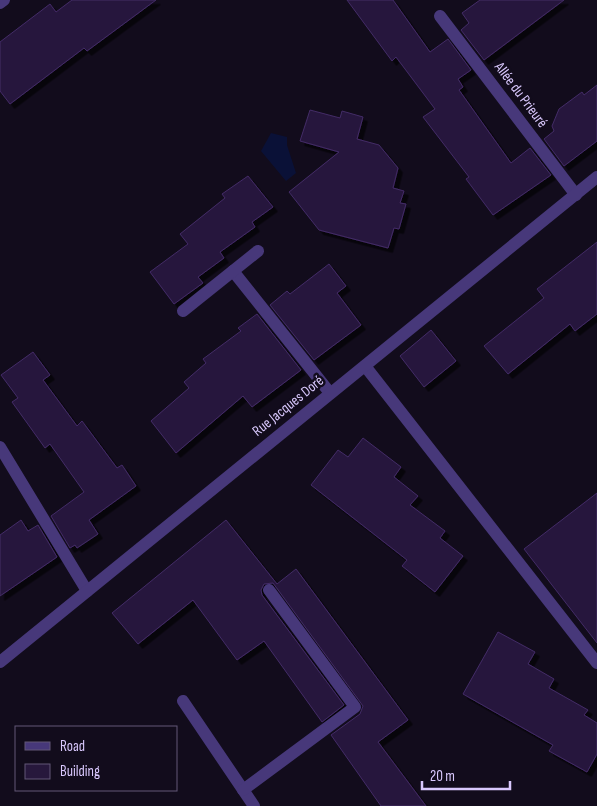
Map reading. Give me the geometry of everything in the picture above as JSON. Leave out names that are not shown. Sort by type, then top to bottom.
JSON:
[{"type":"street","points":[[0,3],[4,0]]},
{"type":"street","name":"Allée du Prieuré","points":[[440,16],[576,194]]},
{"type":"street","name":"Rue Jacques Doré","points":[[0,662],[597,177]]},
{"type":"street","points":[[183,311],[258,251]]},
{"type":"street","points":[[233,271],[330,393]]},
{"type":"street","points":[[366,366],[597,663]]},
{"type":"street","points":[[0,446],[87,591]]},
{"type":"street","points":[[243,790],[355,707],[269,590]]},
{"type":"street","points":[[183,701],[254,806]]},
{"type":"shaded area","points":[[271,133],[287,137],[287,145],[296,173],[286,181],[261,151]]},
{"type":"building","points":[[72,0],[156,0],[87,51],[84,48],[10,104],[0,91],[0,42],[50,4],[56,12]]},
{"type":"building","points":[[347,0],[393,0],[430,52],[448,39],[471,70],[458,79],[463,87],[459,90],[511,163],[530,148],[551,175],[493,215],[466,179],[469,177],[423,117],[435,109],[396,57],[392,61]]},
{"type":"building","points":[[480,0],[564,0],[484,60],[461,30],[469,23],[462,13]]},
{"type":"building","points":[[597,85],[597,141],[564,166],[544,139],[554,131],[552,126],[559,109],[582,92],[584,95]]},
{"type":"building","points":[[310,110],[340,118],[342,111],[363,117],[357,139],[379,145],[398,168],[393,188],[404,191],[400,203],[406,204],[399,229],[394,228],[388,248],[319,230],[289,192],[339,152],[300,141]]},
{"type":"building","points":[[248,176],[273,207],[252,222],[255,227],[220,252],[224,258],[198,277],[203,283],[174,304],[150,272],[188,244],[180,234],[225,198],[222,194]]},
{"type":"building","points":[[597,242],[597,314],[575,331],[570,324],[508,374],[484,346],[544,298],[537,289]]},
{"type":"building","points":[[329,264],[346,286],[337,293],[361,325],[314,360],[270,305],[287,291],[290,294]]},
{"type":"building","points":[[257,314],[301,370],[252,407],[243,396],[176,453],[151,421],[189,388],[184,382],[206,363],[203,359],[241,331],[238,328]]},
{"type":"building","points":[[431,330],[456,361],[424,387],[400,356]]},
{"type":"building","points":[[33,352],[50,375],[43,380],[77,426],[82,421],[117,468],[122,465],[136,486],[89,520],[98,534],[77,548],[75,545],[70,548],[51,516],[84,492],[50,444],[45,448],[12,402],[18,398],[1,375]]},
{"type":"building","points":[[363,438],[401,467],[394,477],[418,496],[410,505],[445,531],[440,538],[463,556],[435,592],[402,566],[407,560],[311,485],[338,450],[348,457]]},
{"type":"building","points":[[597,493],[597,643],[524,549]]},
{"type":"building","points":[[21,520],[28,531],[38,525],[57,557],[0,596],[0,535]]},
{"type":"building","points":[[226,520],[277,584],[296,569],[408,720],[378,742],[426,806],[381,806],[331,735],[360,714],[363,706],[273,583],[264,584],[261,590],[262,595],[344,705],[322,722],[264,641],[237,660],[193,600],[138,644],[112,613]]},
{"type":"building","points":[[498,632],[535,652],[528,664],[554,679],[549,688],[588,710],[584,715],[597,723],[597,754],[587,772],[549,751],[553,745],[463,694]]}]
